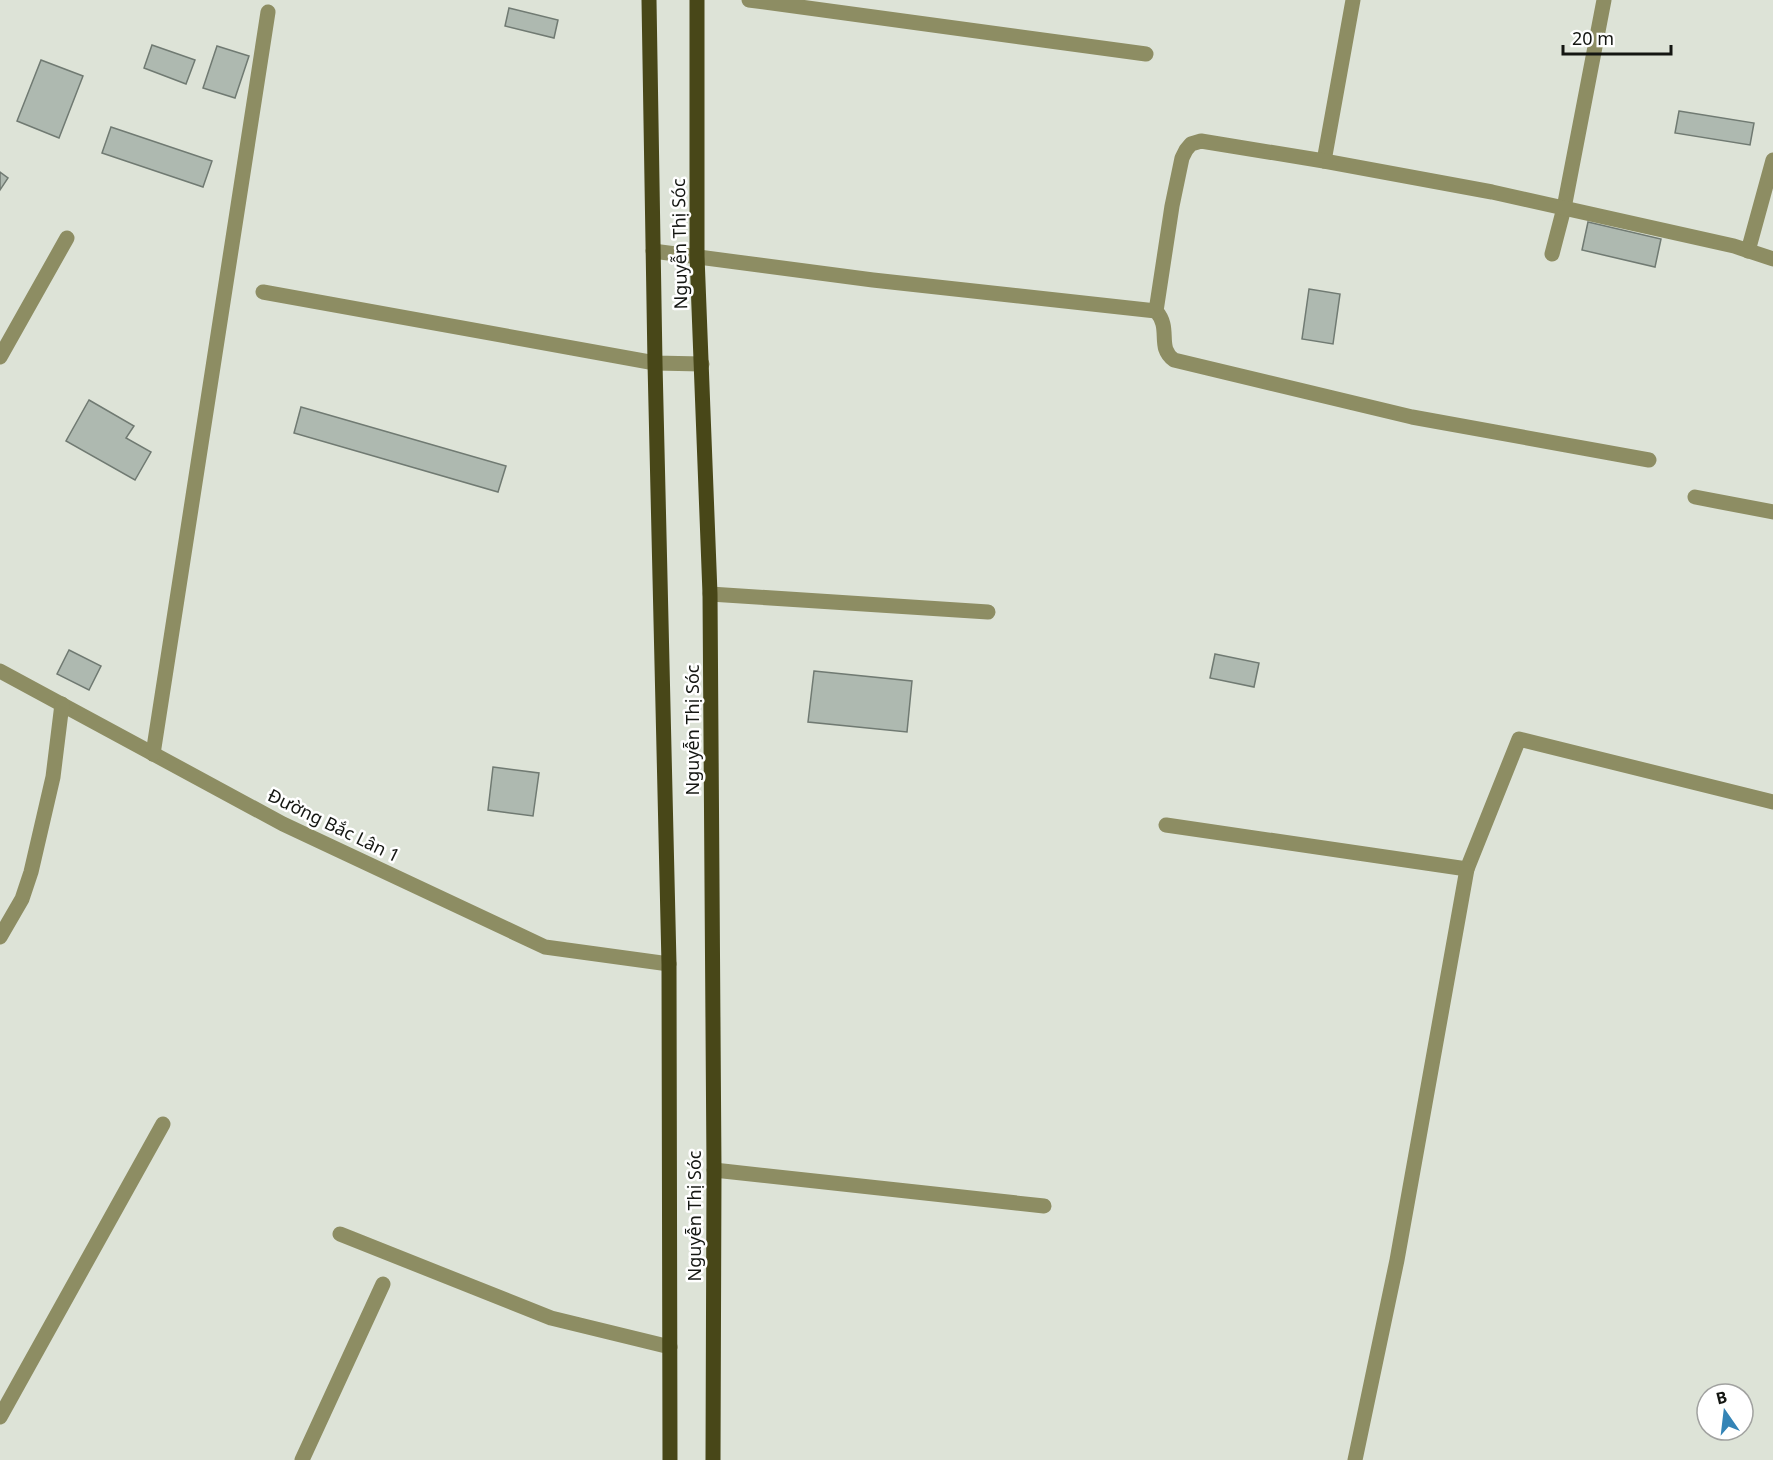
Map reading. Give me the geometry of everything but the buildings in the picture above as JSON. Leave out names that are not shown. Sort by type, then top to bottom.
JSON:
[{"type":"main road","name":"Nguyễn Thị Sóc","points":[[650,0],[655,363],[669,964],[670,1460]]},
{"type":"main road","name":"Nguyễn Thị Sóc","points":[[697,0],[697,256],[710,594],[714,1170],[713,1460]]},
{"type":"street","points":[[749,0],[1146,54]]},
{"type":"street","points":[[1324,161],[1353,0]]},
{"type":"street","points":[[1552,254],[1564,208],[1604,0]]},
{"type":"street","points":[[153,754],[268,12]]},
{"type":"street","points":[[1649,460],[1412,417],[1174,360],[1167,355],[1163,322],[1156,311],[1172,206],[1182,158],[1186,150],[1191,144],[1201,141],[1492,192],[1713,241],[1773,259]]},
{"type":"street","points":[[1748,251],[1773,160]]},
{"type":"street","points":[[0,357],[67,238]]},
{"type":"street","points":[[653,251],[873,280],[1156,311]]},
{"type":"street","points":[[263,292],[655,363],[702,364]]},
{"type":"street","points":[[1695,497],[1773,512]]},
{"type":"street","points":[[710,594],[988,612]]},
{"type":"street","name":"Đường Bắc Lân 1","points":[[0,671],[283,824],[545,947],[669,964]]},
{"type":"street","points":[[0,937],[22,899],[31,872],[53,777],[62,704]]},
{"type":"street","points":[[1355,1460],[1397,1260],[1467,868],[1519,739],[1773,802]]},
{"type":"street","points":[[1166,825],[1467,868]]},
{"type":"street","points":[[0,1417],[163,1124]]},
{"type":"street","points":[[714,1170],[1044,1206]]},
{"type":"street","points":[[340,1234],[551,1318],[670,1347]]},
{"type":"street","points":[[302,1460],[383,1284]]}]
